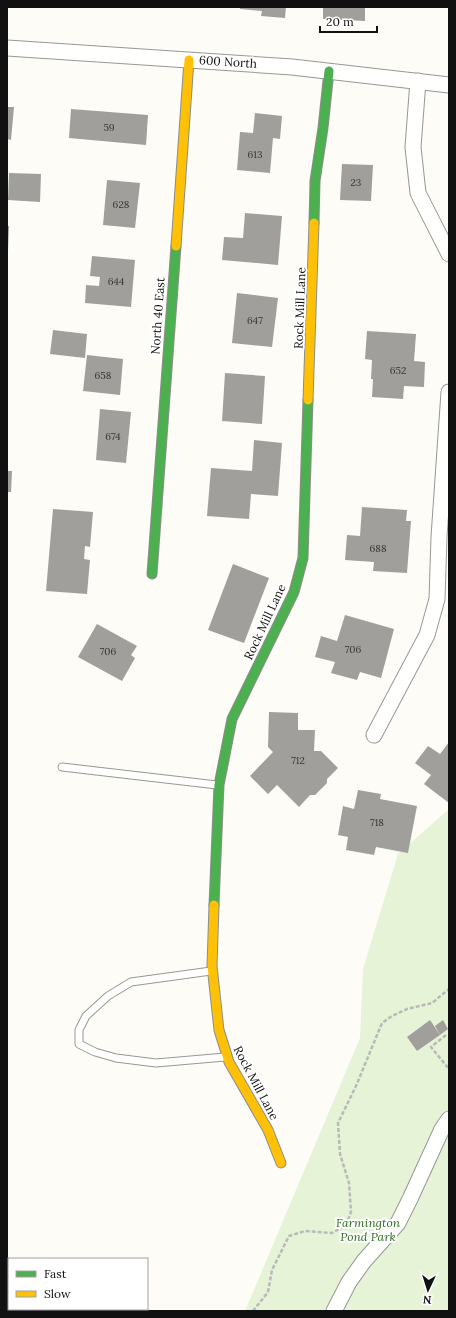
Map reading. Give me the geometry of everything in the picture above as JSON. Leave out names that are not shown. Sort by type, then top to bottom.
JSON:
[{"type":"street","name":"600 North","points":[[7,48],[292,67],[449,85]]},
{"type":"street","name":"North 40 East","points":[[152,574],[189,60]]},
{"type":"street","name":"Rock Mill Lane","points":[[281,1163],[268,1130],[227,1056],[219,1030],[213,971],[220,785],[232,719],[294,592],[303,558],[315,181],[323,128],[329,71]]},
{"type":"street","points":[[418,81],[413,147],[418,193],[447,245]]},
{"type":"street","points":[[374,735],[427,635],[437,599],[444,537],[449,392]]},
{"type":"street","points":[[334,1311],[349,1282],[364,1261],[398,1223],[442,1129],[449,1119]]},
{"type":"lane","points":[[62,767],[220,785]]},
{"type":"lane","points":[[213,971],[132,982],[108,996],[86,1016],[79,1030],[79,1044],[95,1052],[116,1058],[156,1063],[227,1056]]},
{"type":"path","points":[[253,1311],[268,1292],[272,1270],[288,1236],[305,1231],[332,1233],[346,1225],[351,1212],[349,1183],[340,1154],[338,1123],[356,1086],[382,1023],[392,1016],[407,1009],[432,1002],[449,989]]},
{"type":"path","points":[[446,1035],[431,1048],[449,1069]]},
{"type":"green space","name":"Farmington Pond Park","points":[[449,809],[449,1311],[245,1311],[360,1038],[363,969],[398,854]]},
{"type":"building","points":[[240,7],[286,7],[285,18],[261,16],[262,11],[240,9]]},
{"type":"building","points":[[323,7],[365,7],[365,21],[323,19]]},
{"type":"building","points":[[7,107],[14,107],[11,140],[7,139]]},
{"type":"building","points":[[71,109],[148,115],[146,145],[69,138]]},
{"type":"building","points":[[255,113],[282,116],[280,139],[273,138],[270,173],[237,170],[240,132],[253,133]]},
{"type":"building","points":[[342,164],[373,165],[371,201],[340,200]]},
{"type":"building","points":[[9,173],[41,174],[40,202],[8,200]]},
{"type":"building","points":[[107,180],[140,183],[135,228],[103,225]]},
{"type":"building","points":[[245,213],[282,216],[278,265],[222,260],[224,237],[243,238]]},
{"type":"building","points":[[7,226],[9,226],[8,251],[7,251]]},
{"type":"building","points":[[92,256],[135,260],[131,307],[85,303],[86,285],[99,286],[100,277],[90,276]]},
{"type":"building","points":[[237,293],[278,298],[272,347],[232,343]]},
{"type":"building","points":[[53,330],[87,334],[85,358],[50,354]]},
{"type":"building","points":[[367,331],[416,334],[414,361],[425,362],[424,387],[404,386],[403,399],[372,397],[372,360],[365,359]]},
{"type":"building","points":[[87,355],[123,359],[120,395],[83,391]]},
{"type":"building","points":[[225,373],[265,376],[262,424],[222,421]]},
{"type":"building","points":[[100,409],[131,412],[126,463],[96,460]]},
{"type":"building","points":[[254,440],[282,443],[278,496],[251,494],[249,519],[207,516],[211,468],[252,471]]},
{"type":"building","points":[[7,471],[12,471],[11,492],[7,492]]},
{"type":"building","points":[[362,507],[407,510],[406,521],[411,521],[407,573],[373,571],[374,562],[345,560],[347,535],[360,536]]},
{"type":"building","points":[[53,509],[93,512],[90,547],[85,546],[84,559],[90,560],[87,594],[46,591]]},
{"type":"building","points":[[233,564],[269,578],[244,643],[208,630]]},
{"type":"building","points":[[345,615],[394,629],[381,678],[360,672],[357,680],[331,673],[335,662],[315,657],[321,636],[337,641]]},
{"type":"building","points":[[97,624],[137,646],[131,655],[135,658],[122,681],[78,657]]},
{"type":"building","points":[[269,712],[298,713],[298,730],[315,730],[314,751],[321,751],[338,768],[327,779],[327,783],[315,795],[310,795],[299,807],[277,785],[268,794],[250,776],[273,752],[268,747]]},
{"type":"building","points":[[449,742],[449,803],[424,784],[431,775],[415,763],[428,746],[440,754]]},
{"type":"building","points":[[358,790],[381,794],[380,799],[417,806],[408,853],[376,847],[374,855],[346,850],[348,837],[338,835],[343,806],[354,809]]},
{"type":"building","points":[[430,1020],[440,1035],[417,1051],[407,1037]]},
{"type":"building","points":[[443,1020],[448,1029],[440,1035],[435,1026]]},
{"type":"traffic: fast","points":[[314,223],[315,181],[323,128],[329,71]]},
{"type":"traffic: fast","points":[[152,574],[176,246]]},
{"type":"traffic: fast","points":[[214,905],[219,785],[232,719],[294,592],[303,558],[308,400]]},
{"type":"traffic: slow","points":[[176,246],[189,60]]},
{"type":"traffic: slow","points":[[308,400],[314,223]]},
{"type":"traffic: slow","points":[[214,905],[212,966],[219,1030],[229,1062],[268,1130],[281,1163]]}]
